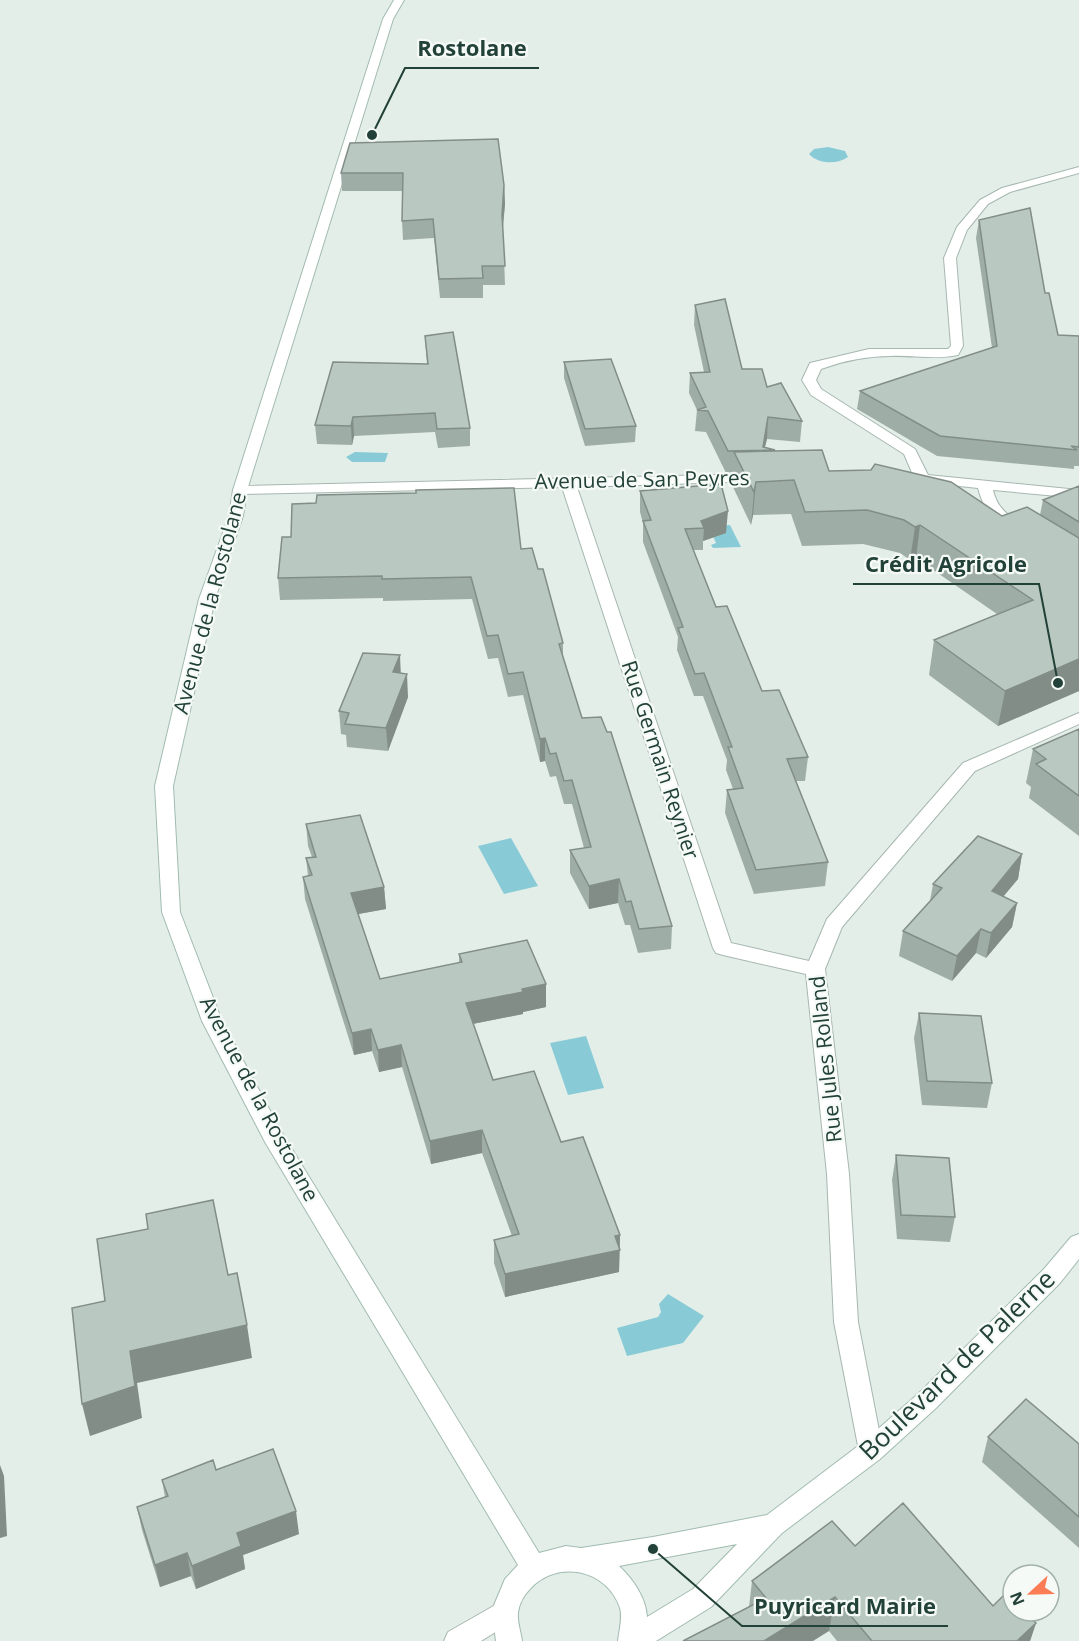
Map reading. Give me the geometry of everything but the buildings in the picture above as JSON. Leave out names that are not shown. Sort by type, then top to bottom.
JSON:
[{"type":"street","name":"Avenue de la Rostolane","points":[[399,0],[388,19],[240,490],[236,516],[207,599],[164,786],[171,912],[212,1021],[273,1136],[533,1567]]},
{"type":"street","points":[[922,478],[910,452],[816,392],[809,380],[815,366],[840,357],[901,352],[939,356],[953,352],[957,346],[950,258],[961,229],[984,202],[1006,190],[1079,170]]},
{"type":"street","points":[[903,476],[1079,494]]},
{"type":"street","name":"Avenue de San Peyres","points":[[240,490],[766,478]]},
{"type":"street","name":"Rue Germain Reynier","points":[[568,482],[723,948],[815,969]]},
{"type":"street","points":[[984,484],[988,503],[1004,521],[1023,533]]},
{"type":"street","name":"Rue Jules Rolland","points":[[870,1451],[846,1322],[838,1174],[815,969],[834,924],[969,767],[1079,718]]},
{"type":"street","name":"Boulevard de Palerne","points":[[631,1641],[702,1598],[773,1526],[870,1451],[927,1401],[1052,1276],[1079,1243]]},
{"type":"street","name":"Boulevard de Palerne","points":[[533,1567],[557,1558],[584,1558],[653,1549],[773,1526]]},
{"type":"street","points":[[584,1558],[616,1575],[633,1606],[631,1641]]},
{"type":"street","points":[[509,1641],[504,1612],[513,1586],[533,1567]]},
{"type":"street","points":[[457,1641],[504,1612]]},
{"type":"water","points":[[828,147],[845,151],[848,157],[844,160],[828,162],[817,160],[809,154],[814,149]]},
{"type":"water","points":[[355,452],[388,453],[385,462],[352,462],[346,457]]},
{"type":"water","points":[[730,525],[741,547],[713,548],[711,545],[716,543],[709,527]]},
{"type":"water","points":[[511,838],[538,886],[504,894],[478,846]]},
{"type":"water","points":[[586,1036],[604,1088],[568,1095],[550,1043]]},
{"type":"water","points":[[668,1294],[704,1316],[683,1343],[627,1356],[617,1328],[658,1317],[661,1312],[659,1304]]},
{"type":"place","name":"Rostolane","points":[[372,135]]},
{"type":"place","name":"Crédit Agricole","points":[[1058,683]]},
{"type":"place","name":"Puyricard Mairie","points":[[653,1549]]}]
